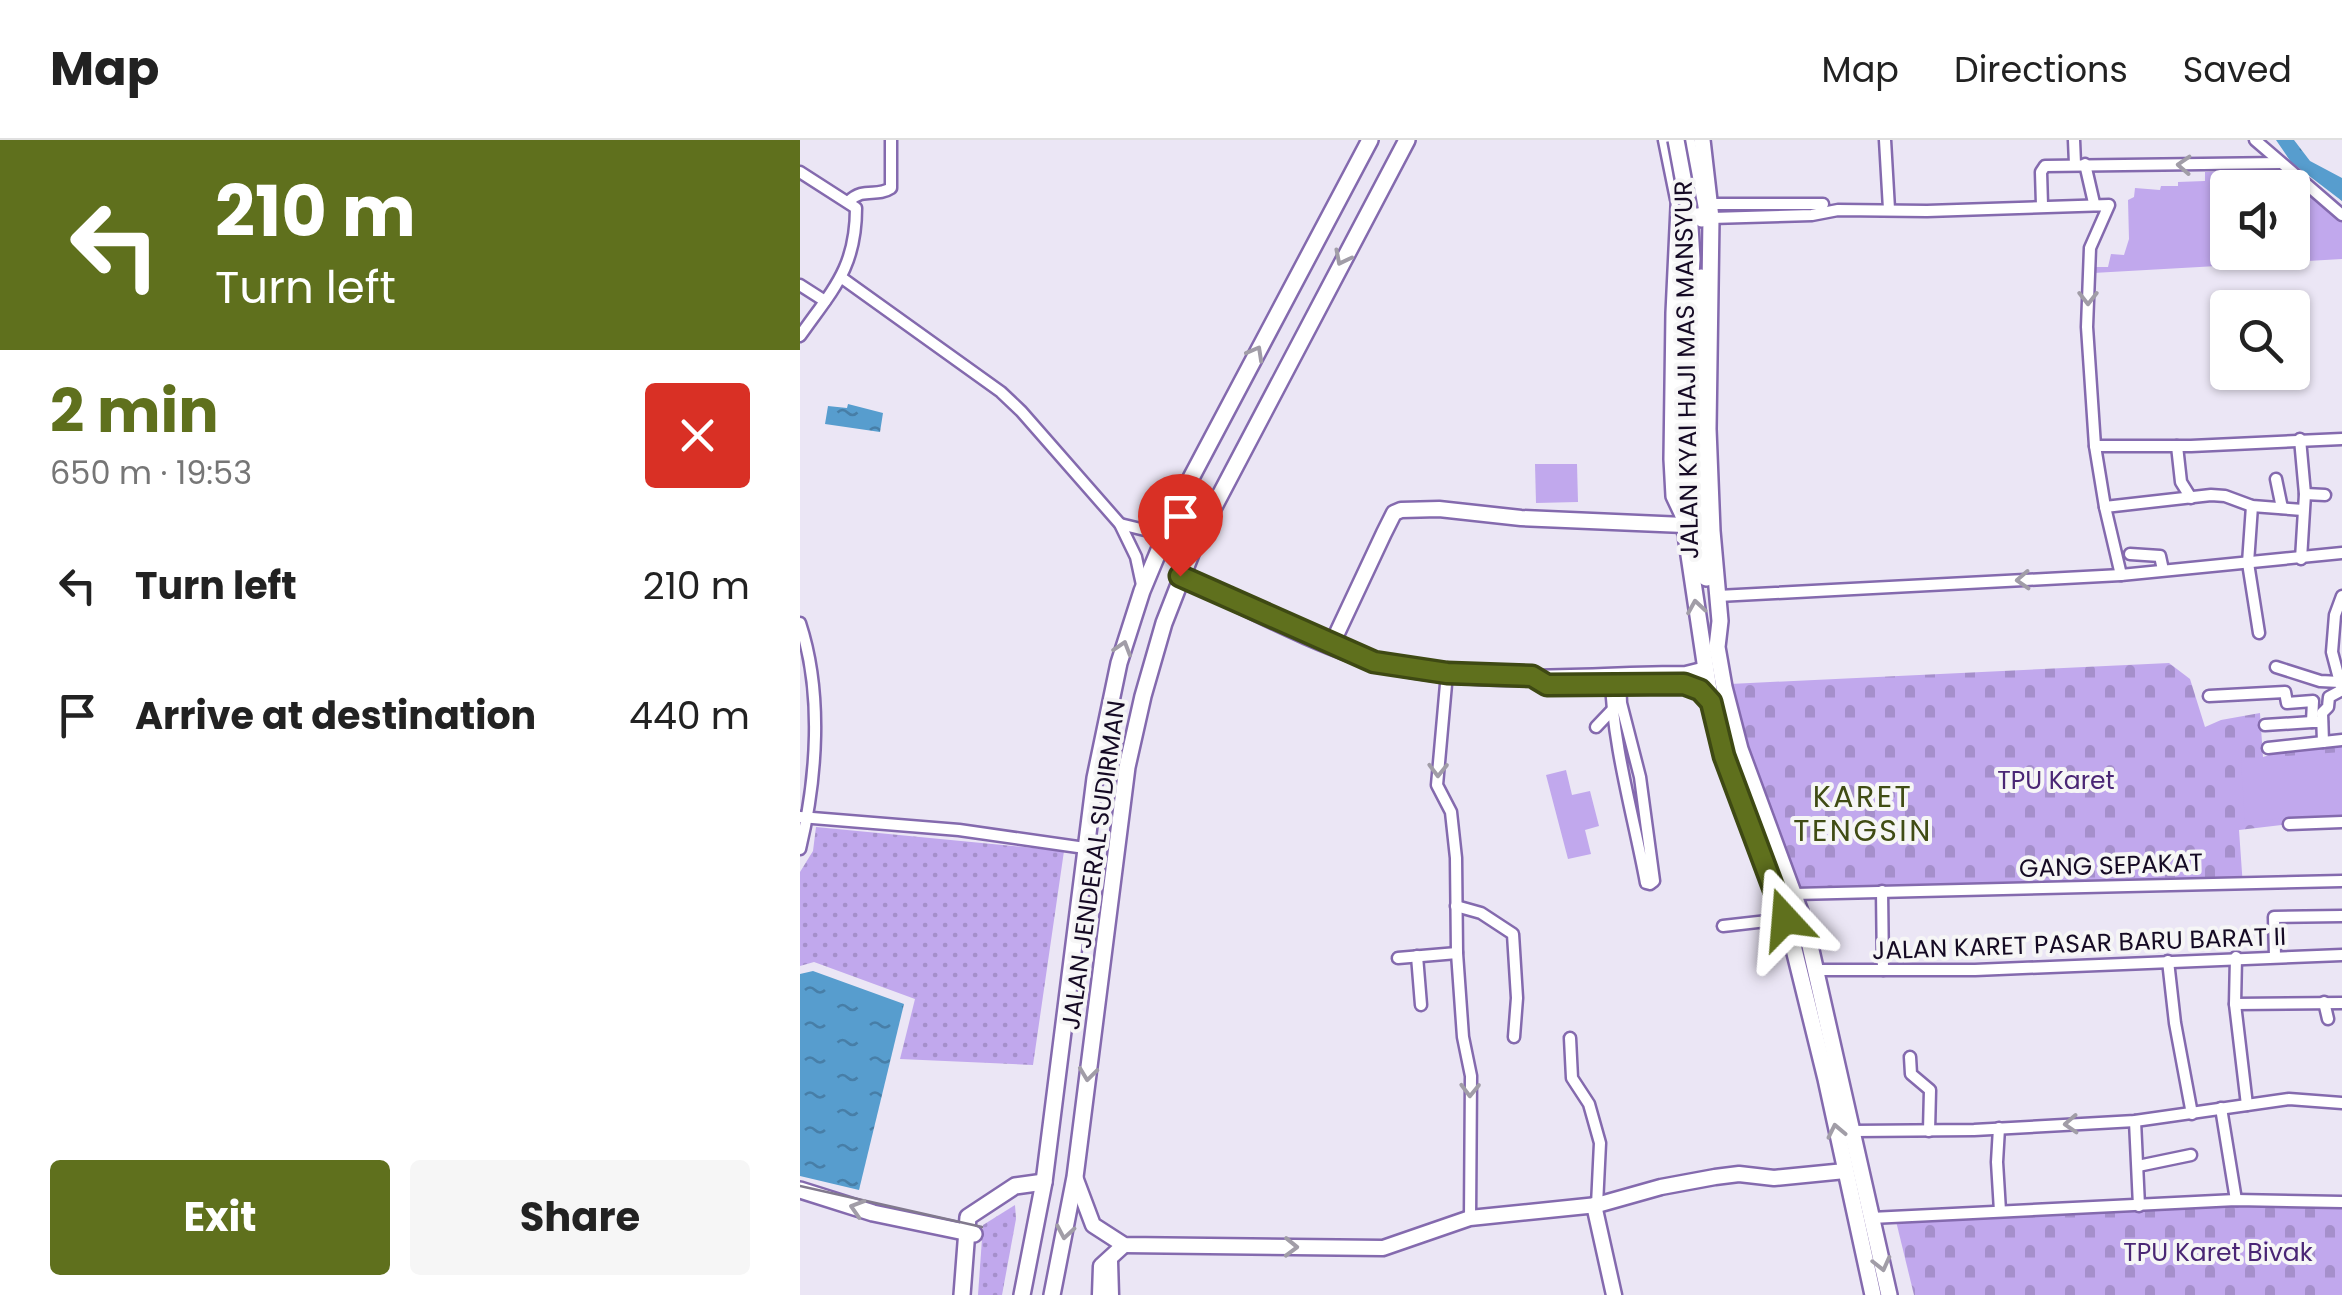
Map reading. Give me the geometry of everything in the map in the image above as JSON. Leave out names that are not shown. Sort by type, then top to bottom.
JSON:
[{"type":"main road","name":"JALAN JENDERAL SUDIRMAN","points":[[1022,1295],[1044,1182],[1085,848],[1108,710],[1142,591],[1170,522],[1370,140]]},
{"type":"main road","name":"JALAN JENDERAL SUDIRMAN","points":[[1052,1295],[1075,1177],[1128,768],[1143,696],[1180,576],[1241,450],[1406,140]]},
{"type":"main road","points":[[1680,214],[1681,140]]},
{"type":"main road","points":[[1681,140],[1692,237],[1684,386],[1691,479],[1717,646]]},
{"type":"main road","name":"JALAN KYAI HAJI MAS MANSYUR","points":[[1702,140],[1711,211],[1708,429],[1720,620],[1717,646],[1740,749],[1795,894],[1816,970],[1889,1295]]},
{"type":"main road","name":"JALAN KYAI HAJI MAS MANSYUR","points":[[1680,214],[1674,313],[1674,496],[1683,520],[1711,702],[1724,756],[1785,919],[1811,1015],[1872,1295]]},
{"type":"main road","points":[[1683,520],[1691,479]]},
{"type":"main road","points":[[972,1295],[968,1217],[1015,1186],[1044,1182]]},
{"type":"main road","points":[[800,1190],[873,1213],[970,1234]]},
{"type":"main road","points":[[962,1295],[970,1234]]},
{"type":"street","points":[[848,202],[861,192],[885,192],[890,188],[892,140]]},
{"type":"street","name":"JALAN KYAI HAJI MAS MANSYUR","points":[[1666,140],[1680,214]]},
{"type":"street","points":[[1885,140],[1889,209]]},
{"type":"street","points":[[2074,140],[2094,203]]},
{"type":"street","points":[[2255,140],[2342,214]]},
{"type":"street","points":[[2042,204],[2042,168],[2080,164],[2282,163]]},
{"type":"street","points":[[800,172],[856,208],[856,238],[842,278],[800,336]]},
{"type":"street","points":[[1711,211],[1822,204]]},
{"type":"street","points":[[1711,211],[2109,204],[2090,248],[2089,375],[2104,507],[2121,575]]},
{"type":"street","points":[[842,278],[1008,398],[1120,524],[1136,557],[1142,591]]},
{"type":"street","points":[[800,285],[825,300]]},
{"type":"street","points":[[2300,439],[2304,494],[2301,559]]},
{"type":"street","points":[[2095,446],[2342,439]]},
{"type":"street","points":[[2177,446],[2182,482],[2192,498]]},
{"type":"street","points":[[2276,479],[2282,508]]},
{"type":"street","points":[[2304,494],[2325,495]]},
{"type":"street","points":[[2104,507],[2225,496],[2252,506],[2303,510]]},
{"type":"street","points":[[2252,506],[2248,563],[2259,633]]},
{"type":"street","points":[[1331,646],[1384,533],[1400,510],[1440,509],[1521,518],[1683,520]]},
{"type":"street","points":[[1120,524],[1149,531],[1170,522]]},
{"type":"street","points":[[1718,596],[2121,575],[2342,553]]},
{"type":"street","points":[[2130,554],[2160,556],[2163,570]]},
{"type":"street","points":[[1180,576],[1331,646],[1392,666],[1447,673],[1684,684],[1700,690],[1711,702]]},
{"type":"street","points":[[2317,722],[2328,708],[2328,698],[2341,692],[2332,652],[2342,596]]},
{"type":"street","points":[[800,623],[808,648],[815,736],[800,850]]},
{"type":"street","points":[[2276,667],[2320,681],[2340,682]]},
{"type":"street","points":[[1615,679],[1706,669]]},
{"type":"street","points":[[1447,673],[1436,784],[1451,812],[1458,881],[1457,952],[1463,1037],[1471,1076],[1476,1216]]},
{"type":"street","points":[[1615,679],[1628,753],[1640,777],[1647,863],[1625,781],[1628,753]]},
{"type":"street","points":[[2209,696],[2286,692],[2288,703],[2313,701],[2323,742]]},
{"type":"street","points":[[1596,727],[1617,706]]},
{"type":"street","points":[[2266,725],[2317,722]]},
{"type":"street","points":[[2268,748],[2342,740]]},
{"type":"street","points":[[1625,781],[1640,777]]},
{"type":"street","points":[[803,818],[959,830],[1085,848]]},
{"type":"street","points":[[2290,824],[2342,822]]},
{"type":"street","name":"GANG SEPAKAT","points":[[1795,894],[2072,890],[2228,881],[2342,880]]},
{"type":"street","points":[[1882,890],[1882,970]]},
{"type":"street","points":[[1456,906],[1481,913],[1513,934],[1517,998],[1514,1037]]},
{"type":"street","points":[[2275,956],[2274,917],[2342,916]]},
{"type":"street","points":[[1723,926],[1785,919]]},
{"type":"street","points":[[1398,958],[1457,952]]},
{"type":"street","name":"JALAN KARET PASAR BARU BARAT II","points":[[1816,970],[2005,969],[2342,954]]},
{"type":"street","points":[[1417,956],[1421,1005]]},
{"type":"street","points":[[2236,957],[2235,1004],[2247,1105]]},
{"type":"street","points":[[2168,961],[2192,1114]]},
{"type":"street","points":[[2324,1002],[2328,1019]]},
{"type":"street","points":[[2235,1004],[2342,1003]]},
{"type":"street","points":[[1570,1038],[1572,1078],[1588,1104],[1600,1143],[1596,1205],[1614,1295]]},
{"type":"street","points":[[1910,1057],[1911,1074],[1930,1090],[1929,1132]]},
{"type":"street","points":[[1853,1131],[1929,1132],[2135,1120],[2289,1099],[2342,1103]]},
{"type":"street","points":[[2221,1108],[2236,1200]]},
{"type":"street","points":[[2135,1120],[2139,1206]]},
{"type":"street","points":[[1999,1128],[2000,1212]]},
{"type":"street","points":[[2138,1166],[2191,1155]]},
{"type":"street","points":[[1075,1177],[1092,1225],[1117,1249],[1383,1248],[1476,1216],[1596,1205],[1660,1187],[1739,1174],[1774,1178],[1845,1172]]},
{"type":"street","points":[[1871,1218],[2236,1200],[2342,1202]]},
{"type":"street","points":[[1100,1295],[1101,1266],[1117,1249]]},
{"type":"street","points":[[1111,1295],[1117,1249]]},
{"type":"green space","points":[[2205,172],[2210,172],[2210,266],[2093,273],[2095,267],[2108,267],[2111,254],[2124,255],[2129,239],[2128,200],[2134,197],[2135,188],[2160,190],[2161,186],[2178,186],[2178,182],[2205,181]]},
{"type":"green space","points":[[2310,192],[2342,217],[2342,259],[2310,261]]},
{"type":"green space","points":[[1535,464],[1577,464],[1578,502],[1536,503]]},
{"type":"green space","name":"TPU Karet","points":[[2169,663],[2190,679],[2205,727],[2260,713],[2263,757],[2295,747],[2342,743],[2342,818],[2239,830],[2243,887],[1791,896],[1758,800],[1730,684]]},
{"type":"green space","points":[[2342,752],[2342,814],[2245,821],[2241,759]]},
{"type":"green space","points":[[1566,770],[1572,795],[1590,791],[1599,826],[1585,830],[1591,854],[1568,859],[1546,775]]},
{"type":"green space","points":[[816,827],[1064,851],[1033,1065],[900,1059],[915,999],[814,962],[800,966],[800,872],[813,851]]},
{"type":"green space","points":[[1015,1205],[1002,1295],[978,1295],[983,1225]]},
{"type":"green space","name":"TPU Karet Bivak","points":[[2241,1205],[2342,1206],[2342,1295],[1914,1295],[1895,1217]]},
{"type":"water","points":[[2276,140],[2294,140],[2310,161],[2342,178],[2342,201],[2310,177],[2310,170],[2301,170]]},
{"type":"water","points":[[848,404],[883,413],[880,432],[825,424],[828,406],[847,408]]},
{"type":"water","points":[[813,971],[904,1004],[859,1190],[800,1176],[800,974]]},
{"type":"tram line","points":[[800,1186],[982,1227]]},
{"type":"district","name":"KARET TENGSIN","points":[[1863,814]]},
{"type":"route","points":[[1180,576],[1331,646],[1392,666],[1453,674],[1532,676],[1547,685],[1694,687],[1711,702],[1724,756],[1785,919]]}]
